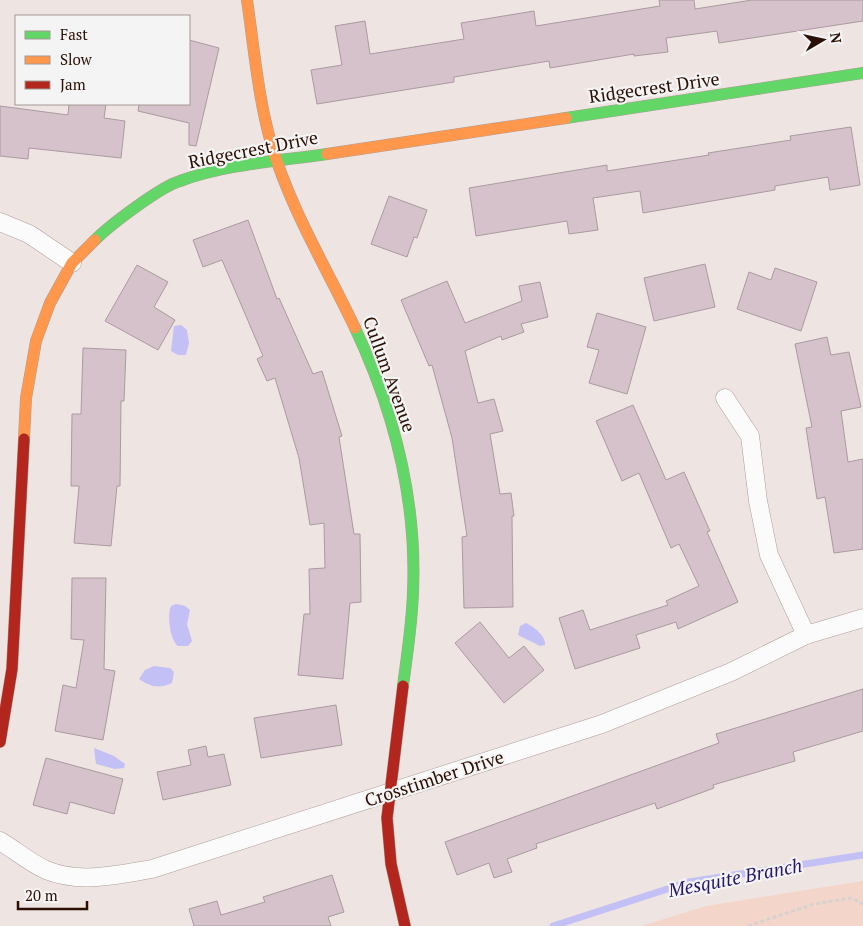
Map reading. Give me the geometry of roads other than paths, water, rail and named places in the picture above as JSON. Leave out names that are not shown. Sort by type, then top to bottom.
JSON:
[{"type":"street","name":"Cullum Avenue","points":[[247,0],[268,134],[276,160],[292,198],[363,343],[390,414],[403,467],[410,522],[411,627],[389,792],[387,826],[392,870],[404,925]]},
{"type":"street","name":"Ridgecrest Drive","points":[[0,742],[12,669],[26,398],[36,340],[50,303],[72,263],[102,234],[140,205],[178,181],[276,160],[863,73]]},
{"type":"street","points":[[0,222],[29,234],[72,263]]},
{"type":"street","points":[[725,398],[750,436],[758,501],[769,555],[806,636]]},
{"type":"street","name":"Crosstimber Drive","points":[[0,842],[46,870],[78,877],[108,877],[152,869],[602,724],[731,672],[806,636],[863,618]]},
{"type":"water","points":[[181,325],[187,330],[189,343],[186,355],[178,355],[171,351],[174,326]]},
{"type":"water","points":[[176,604],[185,606],[190,610],[187,624],[192,641],[188,646],[178,646],[171,633],[170,610],[171,606]]},
{"type":"water","points":[[526,623],[542,635],[545,645],[540,646],[518,635],[520,626]]},
{"type":"water","points":[[154,666],[170,668],[174,672],[172,683],[155,686],[139,679],[145,670]]},
{"type":"water","points":[[94,748],[114,756],[125,764],[124,768],[115,769],[96,764]]},
{"type":"waterway","name":"Mesquite Branch","points":[[553,926],[689,882],[863,855]]}]
